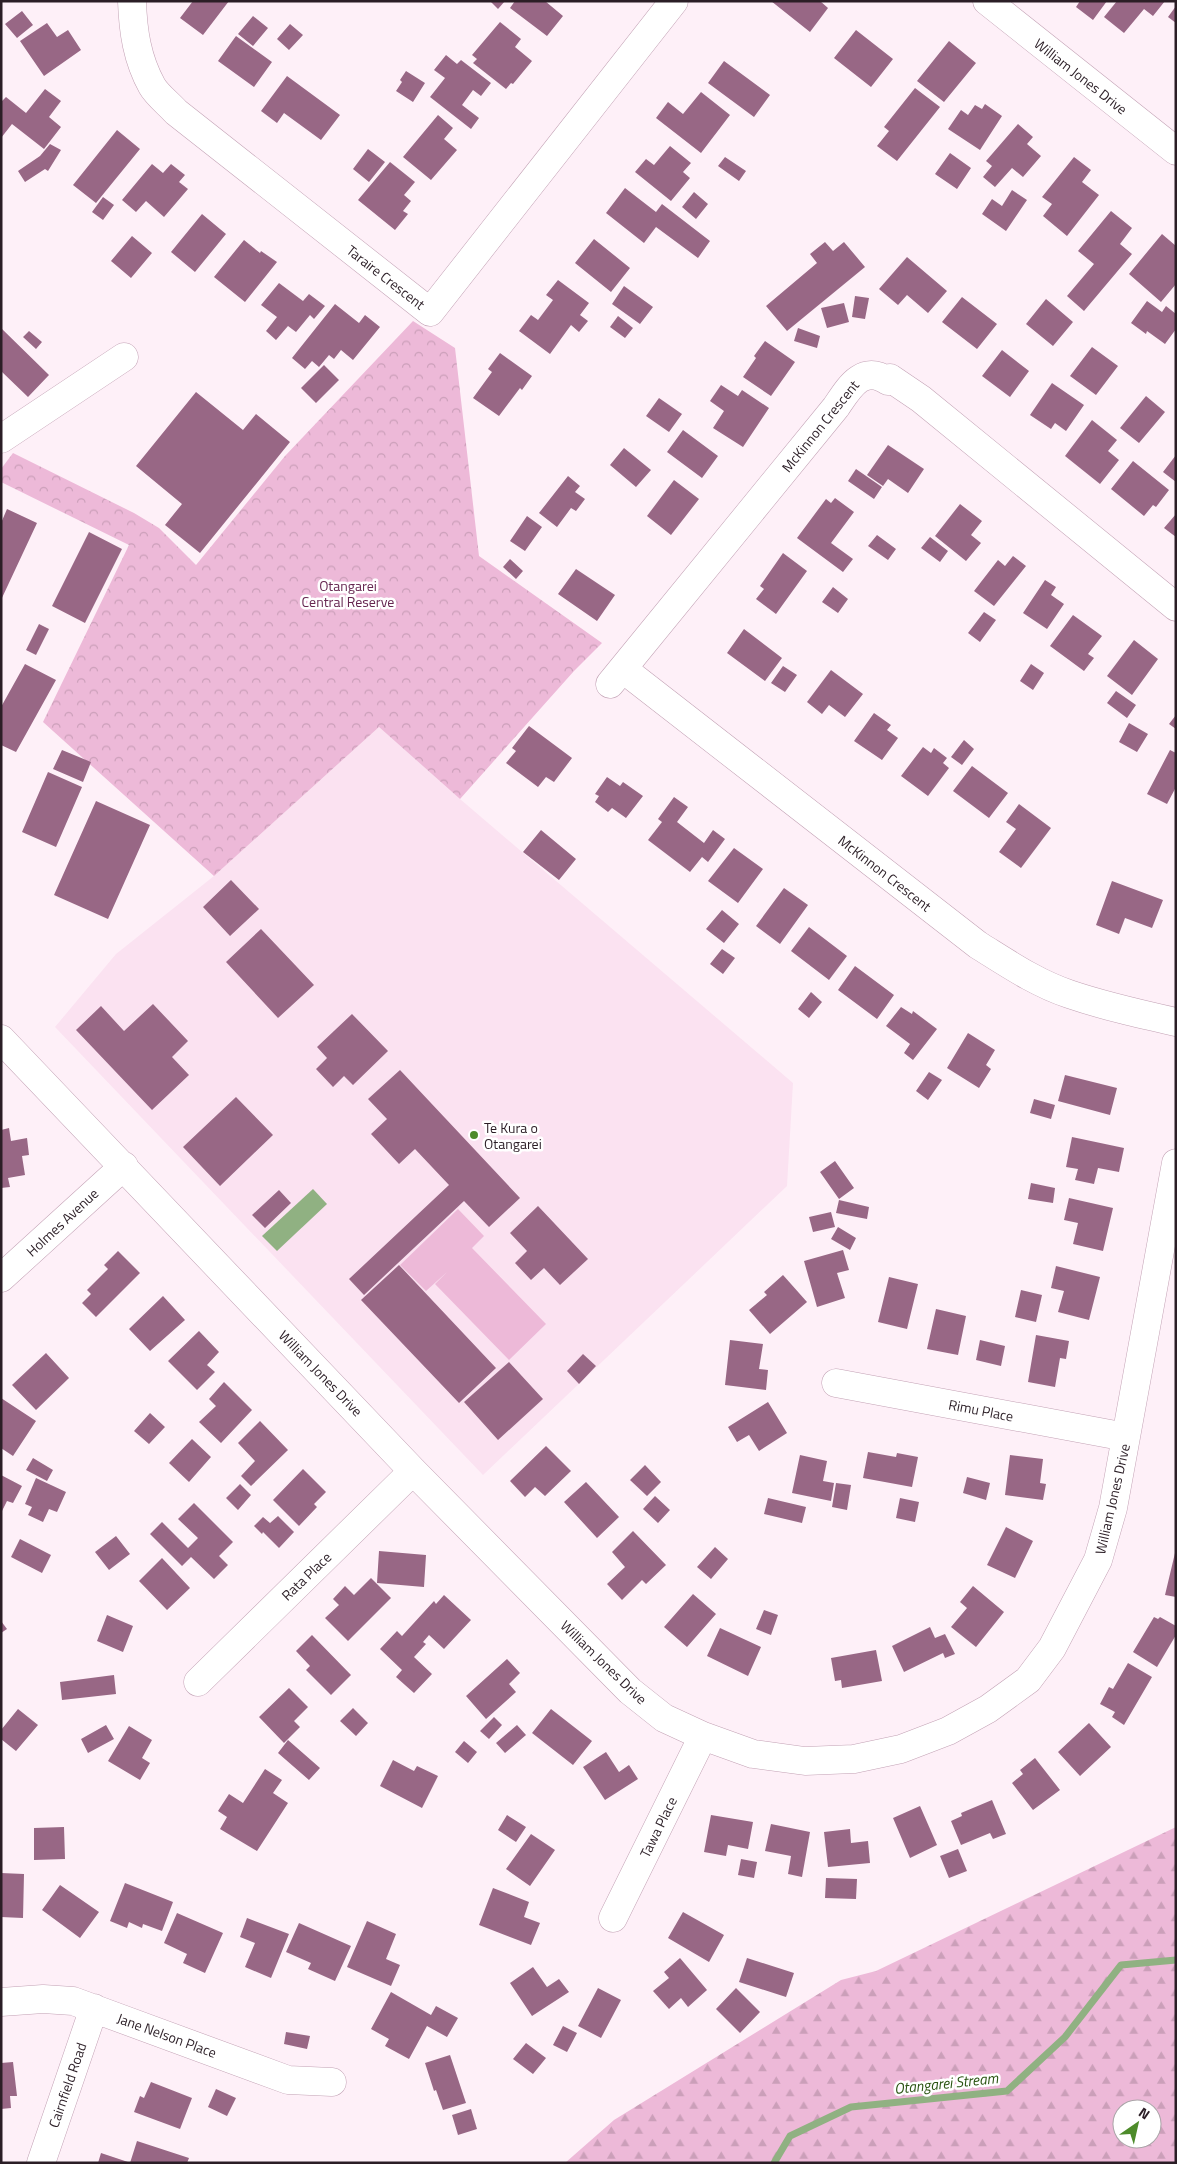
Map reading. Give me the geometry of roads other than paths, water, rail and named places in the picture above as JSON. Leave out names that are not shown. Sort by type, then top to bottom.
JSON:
[{"type":"street","name":"Taraire Crescent","points":[[132,1],[133,27],[138,54],[152,87],[176,112],[430,312],[674,1]]},
{"type":"street","name":"William Jones Drive","points":[[987,1],[1176,151]]},
{"type":"street","points":[[1,439],[124,357]]},
{"type":"street","name":"McKinnon Crescent","points":[[1176,607],[921,399],[890,378],[888,381],[880,376],[860,377],[854,381],[836,407],[616,677],[978,945],[1020,972],[1067,994],[1118,1009],[1176,1022]]},
{"type":"street","name":"William Jones Drive","points":[[1,1039],[413,1471],[630,1691],[664,1718],[703,1736],[753,1754],[805,1761],[854,1759],[901,1749],[948,1731],[1004,1698],[1028,1680],[1052,1648],[1098,1560],[1112,1508],[1176,1163]]},
{"type":"street","name":"Holmes Avenue","points":[[1,1278],[124,1166]]},
{"type":"street","name":"Rimu Place","points":[[836,1383],[1126,1437]]},
{"type":"street","name":"Rata Place","points":[[198,1682],[413,1471]]},
{"type":"street","name":"Tawa Place","points":[[613,1918],[703,1736]]},
{"type":"street","name":"Jane Nelson Place","points":[[1,2002],[73,2001],[288,2080],[332,2082]]},
{"type":"street","name":"Cairnfield Road","points":[[41,2163],[94,2008]]},
{"type":"waterway","name":"Otangarei Stream","points":[[774,2163],[790,2136],[851,2107],[1007,2091],[1065,2037],[1121,1965],[1176,1960]]},
{"type":"place","name":"Te Kura o Otangarei","points":[[474,1135]]},
{"type":"park label","name":"Otangarei Central Reserve","points":[[348,594]]}]
